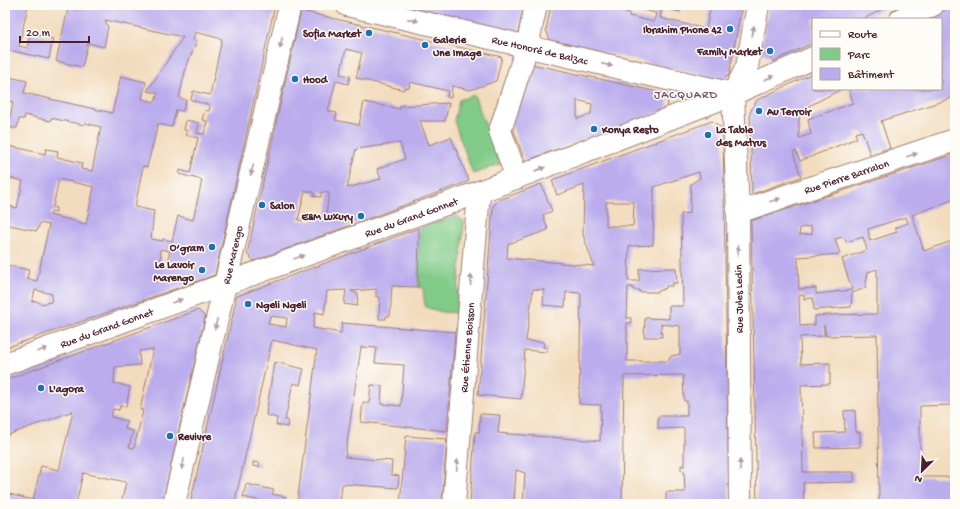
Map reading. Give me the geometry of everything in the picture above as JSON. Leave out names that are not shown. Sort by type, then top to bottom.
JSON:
[{"type":"street","name":"Rue Marengo","points":[[174,504],[290,5]]},
{"type":"street","name":"Rue Honoré de Balzac","points":[[347,5],[733,94]]},
{"type":"street","points":[[516,178],[500,130],[527,46],[536,5]]},
{"type":"street","points":[[733,94],[747,67],[758,5]]},
{"type":"street","points":[[903,18],[933,5]]},
{"type":"street","name":"Rue du Grand Gonnet","points":[[5,364],[480,192],[733,94],[812,58]]},
{"type":"street","name":"Rue Jules Ledin","points":[[733,94],[738,212],[740,504]]},
{"type":"street","name":"Rue Pierre Barralon","points":[[738,212],[955,140]]},
{"type":"street","name":"Rue Étienne Boisson","points":[[454,504],[480,192]]},
{"type":"green space","points":[[474,95],[500,164],[473,174],[454,121],[459,100]]},
{"type":"green space","points":[[456,216],[464,221],[456,313],[442,312],[425,307],[423,288],[418,287],[419,228]]},
{"type":"building","points":[[5,5],[28,5],[19,46],[27,48],[30,33],[53,39],[49,59],[8,50],[5,63]]},
{"type":"building","points":[[76,5],[275,5],[215,275],[5,348],[5,265],[29,270],[27,279],[37,281],[49,225],[40,223],[37,231],[5,224],[5,205],[17,208],[23,181],[5,177],[5,150],[9,146],[45,154],[46,149],[58,151],[57,157],[82,163],[81,169],[92,171],[101,127],[51,118],[50,121],[25,115],[24,119],[19,119],[17,128],[7,128],[5,134],[5,117],[10,118],[13,102],[5,101],[5,78],[9,77],[27,81],[24,93],[112,113],[121,76],[146,82],[142,99],[155,102],[158,93],[147,91],[183,37],[105,20],[108,27],[104,47],[88,43],[82,67],[56,61],[68,9],[75,10]],"holes":[[[195,32],[222,39],[210,95],[193,91],[191,100],[210,105],[209,111],[206,110],[202,120],[207,121],[204,134],[197,133],[199,123],[186,120],[184,130],[188,131],[186,135],[198,138],[190,173],[180,170],[179,174],[202,180],[193,220],[178,216],[172,241],[151,239],[154,211],[135,207],[143,166],[147,167],[158,124],[172,127],[176,110],[183,111],[186,100],[179,98],[186,67],[197,41],[193,40]],[[59,179],[94,187],[86,224],[50,215],[52,211],[56,212],[56,208],[53,207]],[[160,249],[170,251],[168,259],[170,265],[162,268]],[[35,290],[52,294],[51,302],[41,304],[37,301],[32,302]]]},
{"type":"building","points":[[399,5],[524,5],[518,33]]},
{"type":"building","points":[[551,5],[621,5],[620,11],[630,13],[629,16],[654,22],[656,13],[622,5],[681,5],[680,12],[662,8],[660,18],[706,29],[711,5],[742,5],[729,75],[722,80],[550,40],[546,30]]},
{"type":"building","points":[[769,5],[892,5],[865,18],[812,18],[812,43],[774,61],[761,51]]},
{"type":"building","points":[[955,5],[955,106],[952,98],[881,121],[890,148],[870,154],[862,131],[855,133],[857,138],[800,161],[796,151],[793,152],[801,177],[752,194],[750,112],[757,100],[812,73],[812,90],[840,90],[799,111],[799,138],[811,134],[808,119],[853,103],[849,90],[942,90],[942,18],[927,18]]},
{"type":"building","points":[[301,11],[502,57],[496,81],[470,90],[452,86],[451,98],[447,97],[448,91],[410,82],[409,88],[404,87],[404,90],[356,78],[362,53],[346,49],[340,74],[350,76],[348,84],[336,81],[328,111],[337,113],[335,120],[359,125],[364,102],[400,109],[400,106],[449,103],[445,121],[420,121],[429,145],[451,137],[469,181],[254,261],[247,254]],"holes":[[[400,143],[405,159],[377,169],[381,179],[347,188],[356,149]],[[305,191],[314,192],[314,196],[321,197],[321,192],[329,193],[326,215],[310,221],[298,220]]]},
{"type":"building","points":[[532,64],[667,94],[668,109],[525,161],[511,123]],"holes":[[[577,100],[592,104],[591,114],[577,119]]]},
{"type":"building","points":[[712,121],[723,129],[729,504],[666,503],[666,492],[685,492],[684,470],[681,471],[681,465],[684,466],[684,428],[658,429],[658,416],[687,416],[687,401],[684,401],[683,375],[624,376],[622,504],[523,503],[525,473],[516,470],[514,504],[470,504],[475,432],[479,432],[480,414],[500,415],[498,433],[600,441],[601,405],[579,404],[581,293],[566,292],[565,307],[543,305],[544,290],[533,289],[526,341],[544,342],[543,347],[547,348],[547,352],[525,350],[521,399],[478,395],[493,206],[499,200],[541,184],[552,211],[543,215],[548,230],[508,244],[507,258],[594,266],[583,235],[584,185],[557,195],[552,180]],"holes":[[[699,172],[700,178],[691,184],[690,213],[681,214],[683,306],[669,306],[669,319],[645,318],[644,337],[662,337],[661,324],[680,326],[680,354],[671,356],[668,361],[627,361],[627,323],[631,323],[631,318],[627,318],[628,287],[633,287],[633,290],[639,290],[639,292],[657,292],[666,288],[666,286],[672,286],[672,283],[677,283],[676,268],[639,269],[639,281],[628,281],[629,246],[653,245],[654,187]],[[606,202],[634,202],[633,226],[606,226]]]},
{"type":"building","points":[[955,154],[955,199],[912,215],[924,251],[955,240],[955,405],[920,406],[920,477],[955,477],[955,504],[879,504],[877,335],[826,336],[824,325],[824,336],[800,337],[801,364],[830,363],[830,384],[801,385],[803,472],[854,472],[854,482],[803,483],[804,504],[757,504],[751,221]],"holes":[[[906,217],[908,223],[895,228],[897,232],[870,241],[868,229]],[[811,226],[812,234],[799,235],[800,228]],[[844,237],[846,242],[863,237],[867,250],[842,259],[852,290],[816,294],[816,288],[799,289],[798,257],[840,254],[835,239]],[[877,269],[877,314],[815,316],[815,325],[800,326],[799,295],[804,295],[804,299],[813,298],[814,310],[851,307],[852,293],[865,288],[868,272]]]},
{"type":"building","points":[[419,228],[418,287],[392,286],[390,316],[386,316],[386,319],[379,319],[380,297],[376,297],[376,289],[351,291],[358,294],[357,306],[344,304],[346,290],[327,291],[324,314],[315,312],[313,328],[341,333],[342,323],[455,332],[447,431],[361,422],[363,402],[369,403],[371,385],[382,386],[381,404],[401,406],[404,365],[375,363],[377,348],[361,347],[345,457],[392,461],[391,475],[399,476],[398,488],[342,484],[340,504],[297,504],[317,350],[272,340],[236,496],[235,502],[242,504],[190,504],[237,296]],"holes":[[[270,316],[287,318],[286,327],[268,324]]]},
{"type":"building","points":[[198,310],[205,317],[162,504],[121,504],[126,482],[83,473],[76,504],[5,504],[5,493],[33,500],[41,466],[59,470],[73,411],[5,436],[5,380]],"holes":[[[153,349],[140,410],[143,410],[134,448],[129,447],[133,431],[125,429],[127,421],[111,417],[113,409],[119,410],[120,406],[126,407],[130,387],[114,383],[115,367],[140,365],[139,351]]]},
{"type":"building","points":[[274,362],[304,369],[300,385],[293,383],[285,420],[288,420],[287,427],[276,425],[277,418],[266,415]]},
{"type":"building","points":[[855,410],[856,432],[860,432],[860,447],[816,448],[815,433],[845,432],[844,411]]},
{"type":"building","points":[[406,436],[447,439],[442,504],[400,504]]},
{"type":"building","points":[[253,462],[260,463],[259,467],[253,466]]},
{"type":"building","points":[[246,484],[274,490],[272,494],[286,497],[285,504],[274,504],[243,497]]},
{"type":"place","name":"Ibrahim Phone 42","points":[[730,29]]},
{"type":"place","name":"Sofia Market","points":[[369,33]]},
{"type":"place","name":"Galerie Une Image","points":[[425,45]]},
{"type":"place","name":"Family Market","points":[[770,51]]},
{"type":"place","name":"Hood","points":[[295,79]]},
{"type":"place","name":"Au Terroir","points":[[759,111]]},
{"type":"place","name":"Konya Resto","points":[[594,129]]},
{"type":"place","name":"La Table des Matrus","points":[[708,135]]},
{"type":"place","name":"Salon","points":[[262,205]]},
{"type":"place","name":"E&M Luxury","points":[[361,216]]},
{"type":"place","name":"O’gram","points":[[212,247]]},
{"type":"place","name":"Le Lavoir Marengo","points":[[202,270]]},
{"type":"place","name":"Ngeli Ngeli","points":[[248,304]]},
{"type":"place","name":"L'agora","points":[[41,388]]},
{"type":"place","name":"Revivre","points":[[170,436]]},
{"type":"district","name":"JACQUARD","points":[[686,94]]}]
